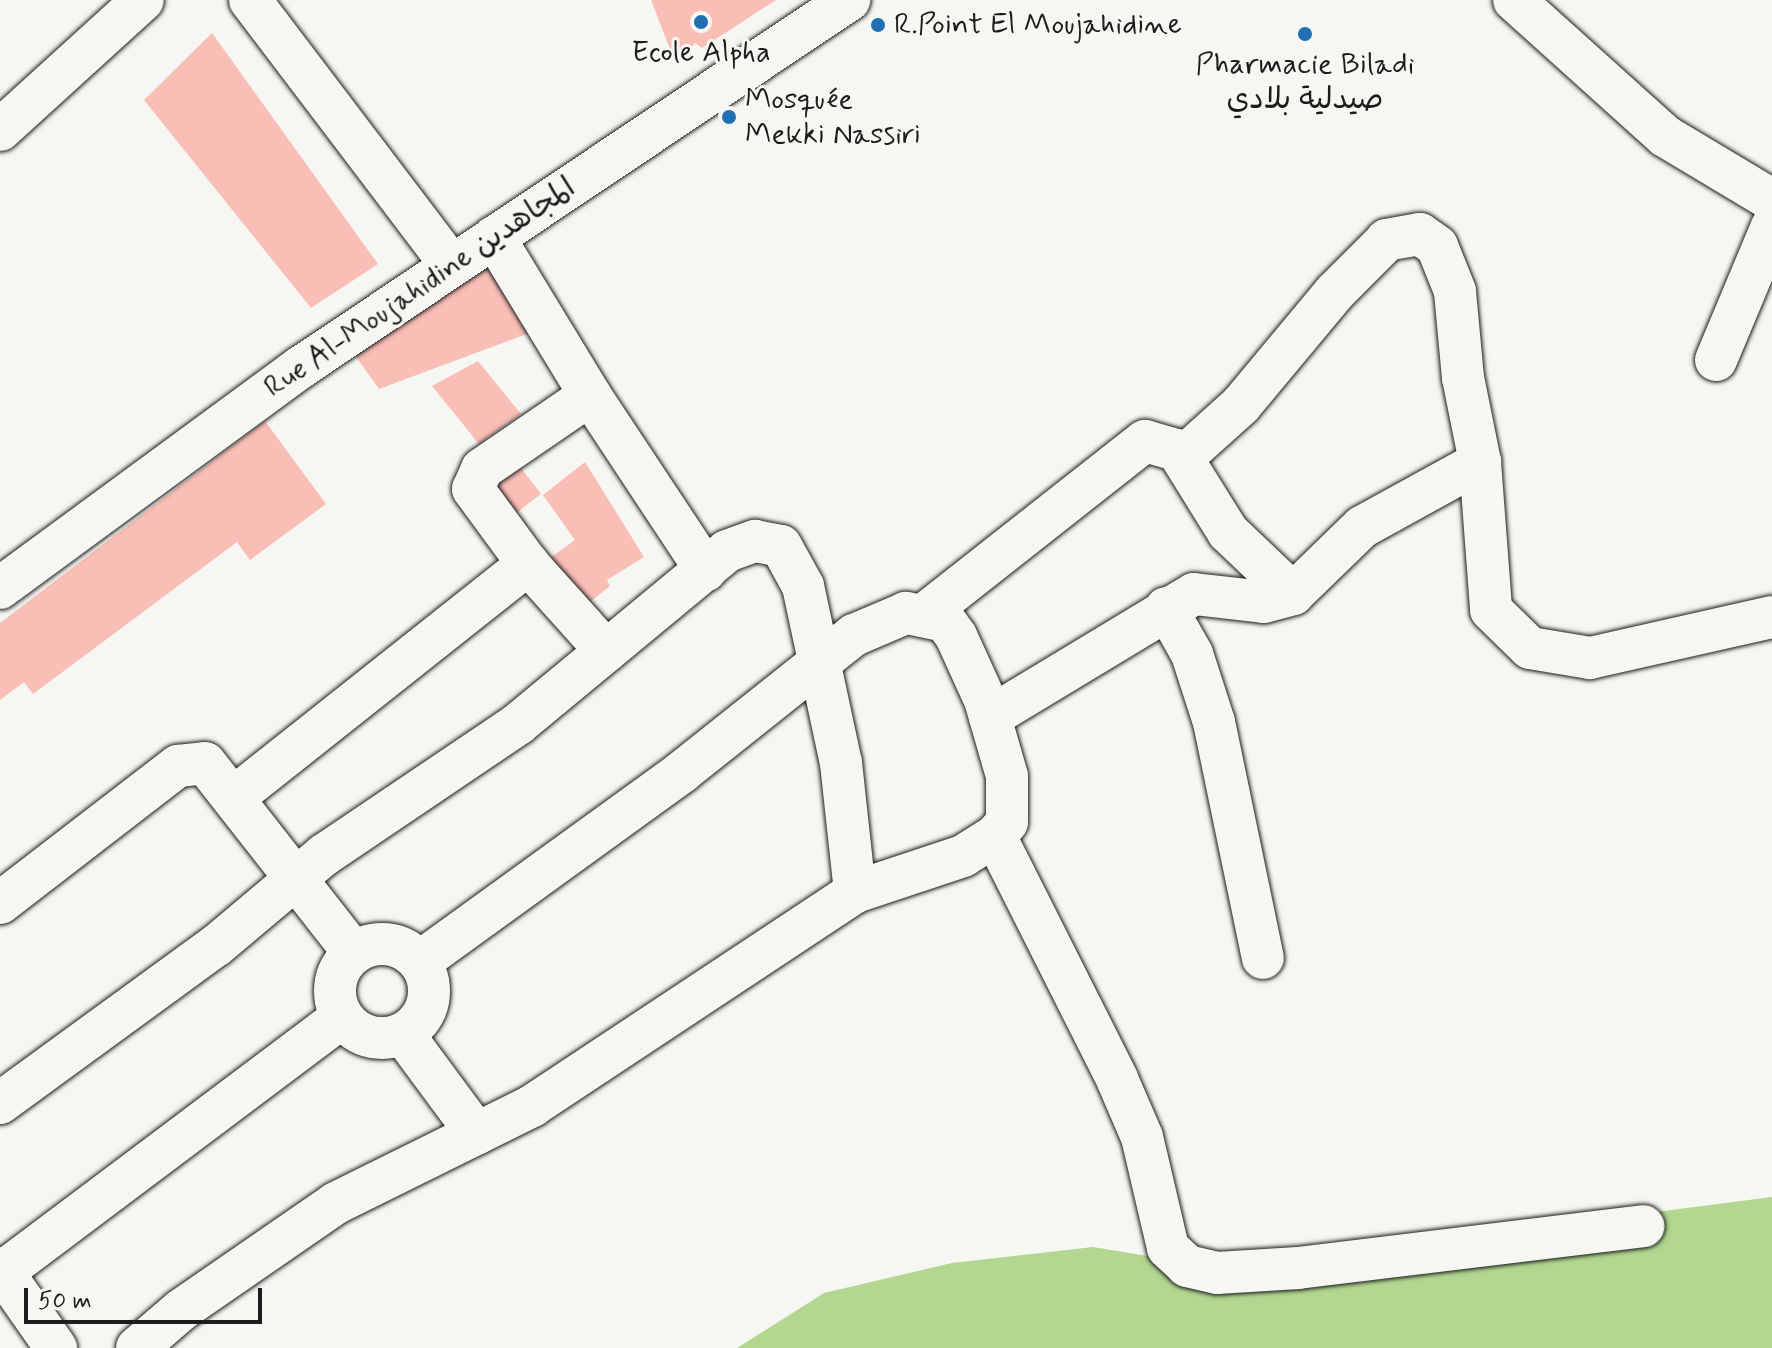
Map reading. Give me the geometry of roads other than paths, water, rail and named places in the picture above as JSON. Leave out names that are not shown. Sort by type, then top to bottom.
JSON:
[{"type":"street","points":[[0,130],[143,0]]},
{"type":"street","points":[[250,0],[451,265]]},
{"type":"street","name":"Rue Al-Moujahidine المجاهدين","points":[[0,588],[301,367],[849,0]]},
{"type":"street","points":[[1514,0],[1665,136],[1721,174],[1772,200]]},
{"type":"street","points":[[1716,360],[1772,226]]},
{"type":"street","points":[[1182,458],[1241,405],[1365,258],[1387,240],[1406,233],[1420,234],[1437,246],[1455,291],[1463,378],[1480,462],[1491,610],[1530,648],[1590,658],[1772,617]]},
{"type":"street","points":[[494,237],[590,395],[706,570]]},
{"type":"street","points":[[590,395],[476,476],[476,497],[528,564],[606,651]]},
{"type":"street","points":[[925,614],[1133,446],[1159,441],[1182,458],[1228,532],[1293,594]]},
{"type":"street","points":[[990,717],[1166,608],[1194,594],[1264,602],[1293,594],[1362,527],[1480,462]]},
{"type":"street","points":[[0,1103],[217,945],[295,878],[518,724],[706,570],[745,544],[767,541],[781,546],[803,586],[822,660],[855,892]]},
{"type":"street","points":[[233,798],[528,564]]},
{"type":"street","points":[[1166,608],[1192,654],[1214,722],[1263,958]]},
{"type":"street","points":[[137,1348],[181,1310],[336,1203],[532,1106],[685,1008],[855,892],[963,856],[995,836],[1007,822],[1010,803],[990,717],[956,636],[945,621],[925,614],[884,620],[822,660],[682,772],[420,962]]},
{"type":"street","points":[[0,903],[178,766],[205,763],[354,953]]},
{"type":"street","points":[[995,836],[1117,1079],[1142,1137],[1168,1248],[1187,1266],[1217,1273],[1298,1268],[1643,1226]]},
{"type":"street","points":[[376,944],[400,947],[420,962],[429,981],[428,1002],[419,1021],[403,1034],[381,1039],[359,1032],[342,1017],[335,983],[354,953],[376,944]]},
{"type":"street","points":[[56,1348],[1,1271],[342,1017]]},
{"type":"street","points":[[403,1034],[477,1134]]},
{"type":"place","name":"Ecole Alpha","points":[[701,22]]},
{"type":"place","name":"R.Point El Moujahidine","points":[[878,25]]},
{"type":"place","name":"Pharmacie Biladi صيدلية بلادي","points":[[1305,34]]},
{"type":"place","name":"Mosquée Mekki Nassiri","points":[[729,117]]}]
